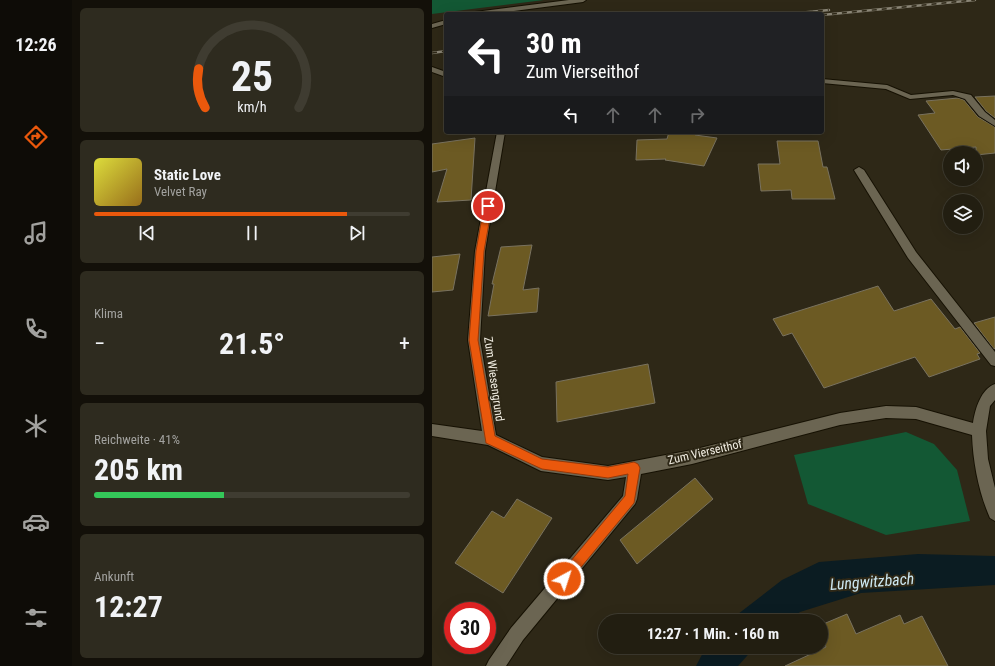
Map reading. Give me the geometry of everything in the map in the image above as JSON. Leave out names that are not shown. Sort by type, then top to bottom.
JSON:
[{"type":"street","points":[[490,12],[583,0]]},
{"type":"street","points":[[432,26],[444,23]]},
{"type":"street","points":[[432,69],[444,74]]},
{"type":"street","points":[[824,81],[887,88],[910,97],[953,93],[968,96],[982,114],[995,124]]},
{"type":"street","name":"Zum Wiesengrund","points":[[490,439],[474,340],[480,251],[501,134]]},
{"type":"street","points":[[859,170],[912,255],[995,361]]},
{"type":"street","points":[[995,390],[984,405],[979,431],[983,474],[995,513]]},
{"type":"street","name":"Zum Vierseithof","points":[[432,430],[490,439],[542,464],[608,473],[692,457],[840,419],[886,412],[916,412],[979,431]]},
{"type":"street","points":[[495,666],[517,634],[630,499],[634,468]]},
{"type":"green space","points":[[432,0],[544,0],[444,12],[432,14]]},
{"type":"green space","points":[[906,432],[934,444],[957,470],[970,521],[886,535],[808,504],[794,455]]},
{"type":"water","name":"Lungwitzbach","points":[[918,554],[995,556],[995,585],[861,593],[797,614],[738,614],[782,580],[819,562]]},
{"type":"water","points":[[702,654],[749,654],[738,666],[696,666]]},
{"type":"building","points":[[995,96],[995,118],[986,111],[975,97]]},
{"type":"building","points":[[958,98],[964,100],[978,117],[995,127],[995,153],[983,154],[983,146],[943,146],[943,150],[941,150],[918,115],[935,113],[926,101]]},
{"type":"building","points":[[668,134],[695,134],[717,138],[704,166],[665,160],[666,159],[636,160],[637,140],[667,139]]},
{"type":"building","points":[[475,138],[471,200],[437,202],[447,169],[432,172],[432,144]]},
{"type":"building","points":[[777,141],[818,141],[823,167],[827,167],[835,199],[792,199],[791,190],[761,191],[758,164],[780,164]]},
{"type":"building","points":[[532,245],[523,290],[539,288],[537,312],[488,316],[494,284],[492,284],[501,247]]},
{"type":"building","points":[[460,254],[453,290],[432,292],[432,257]]},
{"type":"building","points":[[878,286],[894,311],[931,299],[955,329],[960,327],[980,353],[977,354],[980,359],[929,377],[915,357],[824,388],[792,333],[783,336],[773,319]]},
{"type":"building","points":[[995,317],[995,348],[994,349],[974,323]]},
{"type":"building","points":[[648,364],[655,403],[557,422],[556,382]]},
{"type":"building","points":[[695,478],[713,499],[637,564],[620,540]]},
{"type":"building","points":[[517,499],[552,518],[503,593],[455,563],[492,511],[504,518]]},
{"type":"building","points":[[847,614],[856,634],[900,615],[904,624],[922,616],[948,666],[785,666],[811,654],[828,654],[828,622]]},
{"type":"railway","points":[[824,15],[975,0]]},
{"type":"railway","points":[[808,12],[829,10]]},
{"type":"railway","points":[[432,53],[444,51]]},
{"type":"route","points":[[488,206],[480,251],[474,340],[490,439],[542,464],[608,473],[634,468],[630,499],[564,579]]}]
